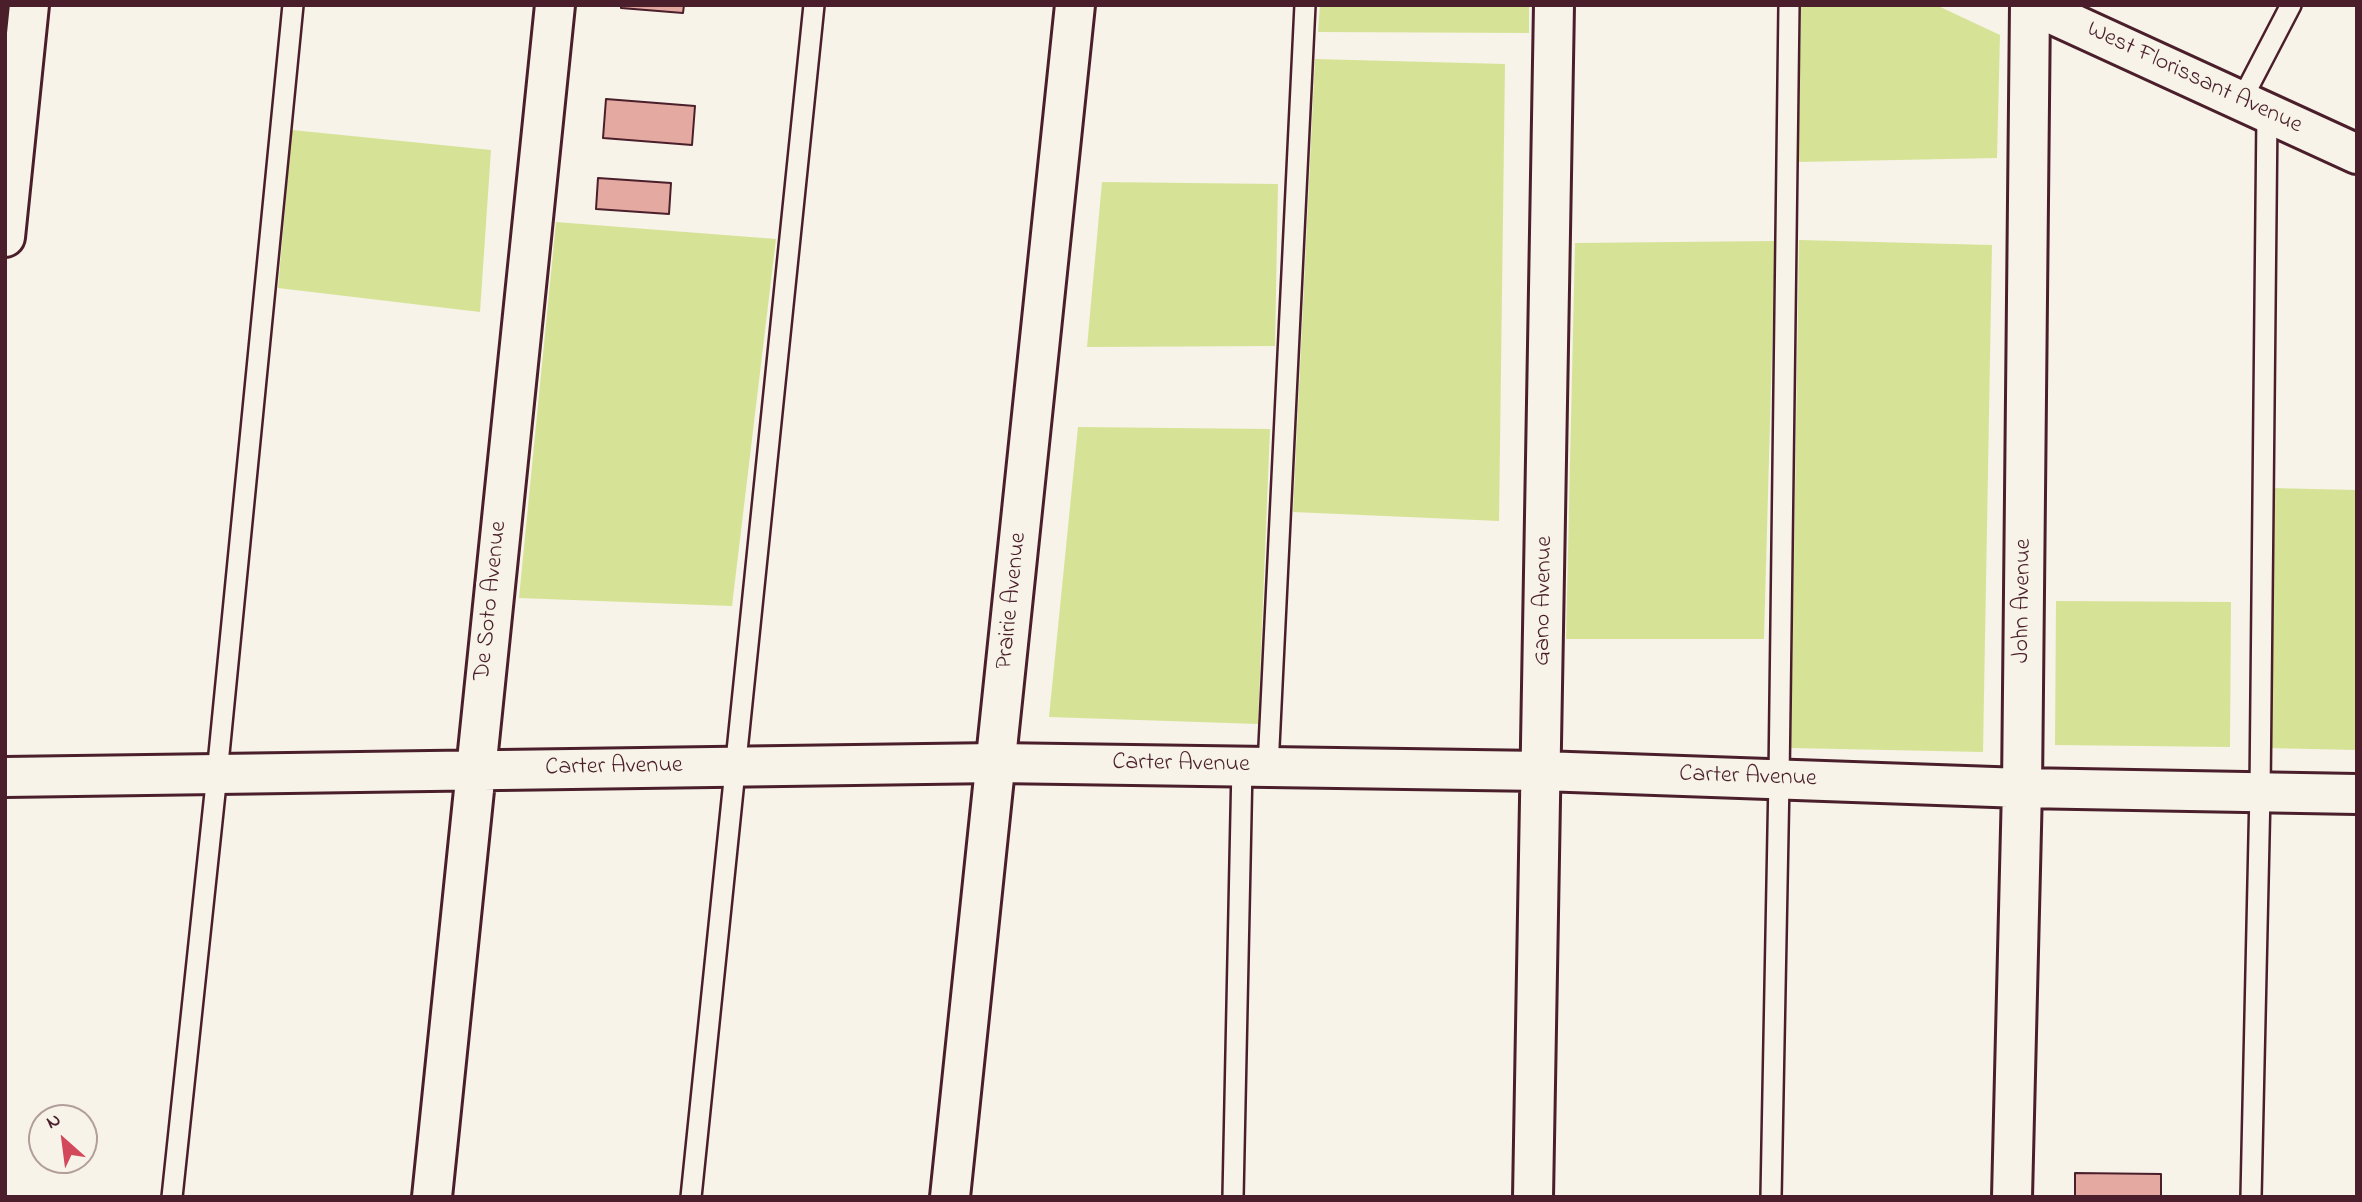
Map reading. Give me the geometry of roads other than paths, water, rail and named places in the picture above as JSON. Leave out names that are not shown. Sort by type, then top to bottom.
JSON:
[{"type":"street","points":[[5,237],[29,5]]},
{"type":"street","name":"De Soto Avenue","points":[[432,1197],[555,5]]},
{"type":"street","name":"Prairie Avenue","points":[[950,1197],[1075,5]]},
{"type":"street","name":"Gano Avenue","points":[[1533,1197],[1555,5]]},
{"type":"street","name":"West Florissant Avenue","points":[[2031,5],[2357,154]]},
{"type":"street","name":"John Avenue","points":[[2012,1197],[2022,788],[2031,5]]},
{"type":"street","name":"Carter Avenue","points":[[5,777],[996,763],[1542,771],[2022,788],[2357,794]]},
{"type":"lane","points":[[172,1197],[293,5]]},
{"type":"lane","points":[[691,1197],[814,5]]},
{"type":"lane","points":[[1233,1197],[1255,766],[1305,5]]},
{"type":"lane","points":[[1771,1197],[1789,5]]},
{"type":"lane","points":[[2251,1197],[2260,792],[2254,107],[2291,5]]}]
